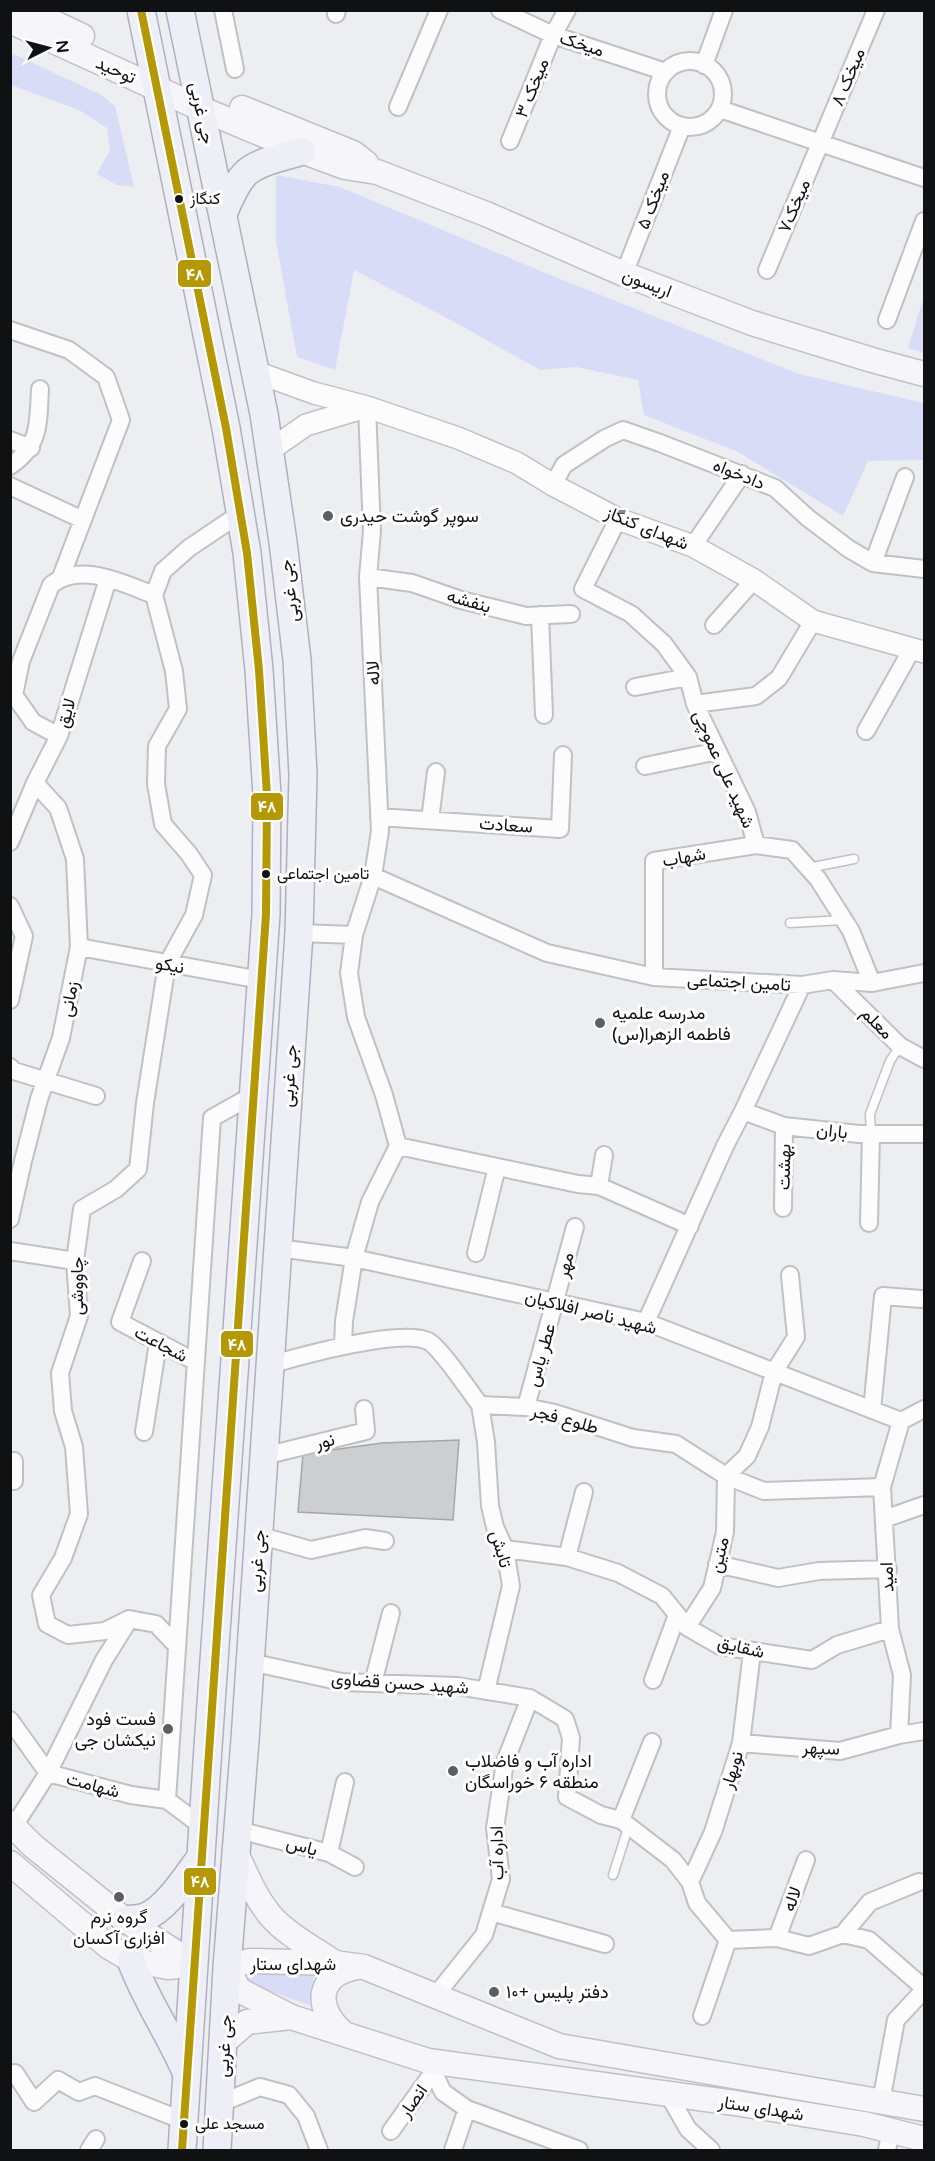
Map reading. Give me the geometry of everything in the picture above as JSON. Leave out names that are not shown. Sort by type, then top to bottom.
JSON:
[{"type":"main road","name":"توحید","points":[[27,10],[155,79]]},
{"type":"main road","name":"جی غربی","points":[[141,10],[226,428],[241,513],[259,670],[267,795],[266,914],[183,2151]]},
{"type":"main road","name":"جی غربی","points":[[180,10],[256,372],[270,450],[297,660],[303,774],[299,933],[217,2151]]},
{"type":"main road","name":"توحید","points":[[10,21],[155,79]]},
{"type":"main road","name":"اریسون","points":[[155,79],[302,151],[345,167],[377,172],[486,214],[624,274],[752,323],[924,374]]},
{"type":"main road","name":"اریسون","points":[[199,99],[353,153],[377,172]]},
{"type":"main road","points":[[223,214],[234,191],[247,172],[262,164],[302,151]]},
{"type":"main road","points":[[12,1825],[33,1846],[125,1920],[194,1964]]},
{"type":"main road","points":[[237,1841],[251,1885],[270,1915],[294,1936],[335,1963]]},
{"type":"main road","points":[[125,1920],[146,1917],[157,1910],[201,1857]]},
{"type":"main road","points":[[10,1863],[109,1947],[131,1960],[168,1967],[194,1964],[228,1967]]},
{"type":"main road","points":[[131,1960],[138,1979],[188,2075]]},
{"type":"main road","name":"شهدای ستار","points":[[924,2109],[559,2046],[364,1966],[249,1961],[228,1967],[239,1990],[291,2017],[343,2033],[431,2066],[735,2103],[889,2140],[924,2139]]},
{"type":"main road","points":[[343,2033],[333,2025],[326,2013],[323,1999],[325,1985],[334,1975],[364,1966]]},
{"type":"main road","points":[[225,2041],[247,2022],[291,2017]]},
{"type":"street","points":[[223,10],[235,69]]},
{"type":"street","points":[[398,107],[439,10]]},
{"type":"street","name":"میخک","points":[[500,10],[554,36],[666,72]]},
{"type":"street","name":"میخک ۳","points":[[510,141],[567,10]]},
{"type":"street","points":[[704,64],[724,10]]},
{"type":"street","name":"میخک ۸","points":[[820,143],[876,10]]},
{"type":"street","points":[[684,62],[704,64],[719,78],[722,88],[720,109],[704,124],[693,127],[672,122],[658,104],[657,92],[660,81],[666,72],[684,62]]},
{"type":"street","points":[[720,109],[924,178]]},
{"type":"street","name":"میخک ۵","points":[[624,274],[682,126]]},
{"type":"street","name":"میخک۷","points":[[767,270],[820,143]]},
{"type":"street","points":[[886,320],[924,221]]},
{"type":"street","points":[[10,330],[69,350],[106,377],[121,420],[61,577]]},
{"type":"street","name":"شهدای کنگاز","points":[[256,372],[314,393],[367,407],[458,438],[517,463],[618,519],[693,546],[754,580],[813,621],[918,650]]},
{"type":"street","points":[[10,466],[31,448],[38,422],[40,389]]},
{"type":"street","points":[[270,450],[306,425],[367,407]]},
{"type":"street","name":"لاله","points":[[354,935],[373,876],[380,831],[368,577],[372,531],[367,407]]},
{"type":"street","name":"دادخواه","points":[[553,485],[564,465],[604,439],[623,430],[775,488],[808,518],[849,549],[873,563],[924,569]]},
{"type":"street","points":[[10,440],[31,448]]},
{"type":"street","points":[[693,546],[742,474]]},
{"type":"street","points":[[873,563],[905,477]]},
{"type":"street","points":[[10,486],[83,520]]},
{"type":"street","points":[[59,736],[33,722],[14,695],[21,661],[51,585],[61,577],[74,574],[108,579],[154,595],[163,571],[189,548],[241,513]]},
{"type":"street","name":"شهید علی عموچی","points":[[618,519],[583,589],[631,614],[664,644],[688,677],[695,704],[747,812],[756,845],[792,850],[818,879],[850,931],[872,983]]},
{"type":"street","name":"بنفشه","points":[[368,577],[412,583],[472,603],[526,616],[570,614]]},
{"type":"street","name":"لایق","points":[[10,842],[35,783],[59,736],[108,579]]},
{"type":"street","points":[[714,626],[754,580]]},
{"type":"street","name":"چاووشی","points":[[129,1619],[105,1632],[68,1635],[47,1624],[41,1595],[63,1558],[79,1514],[74,1447],[63,1411],[60,1372],[79,1316],[75,1261],[82,1209],[116,1189],[138,1168],[145,1103],[167,964],[194,915],[203,875],[189,854],[163,824],[156,784],[157,746],[178,710],[174,671],[154,595]]},
{"type":"street","points":[[540,615],[544,715]]},
{"type":"street","points":[[695,704],[756,696],[779,678],[813,621]]},
{"type":"street","points":[[866,730],[918,650]]},
{"type":"street","points":[[635,687],[688,677]]},
{"type":"street","points":[[645,766],[718,751]]},
{"type":"street","name":"سعادت","points":[[379,817],[560,829],[563,755]]},
{"type":"street","points":[[430,820],[436,772]]},
{"type":"street","name":"زمانی","points":[[10,1219],[22,1161],[45,1081],[61,1038],[79,947],[75,859],[58,808],[35,783]]},
{"type":"street","name":"شهاب","points":[[654,977],[654,861],[756,845]]},
{"type":"street","name":"تامین اجتماعی","points":[[373,876],[547,953],[654,977],[802,985],[833,980],[872,983],[924,973]]},
{"type":"street","points":[[10,906],[24,936],[10,1000]]},
{"type":"street","points":[[299,933],[354,935],[349,973],[356,1017],[384,1095],[398,1146],[370,1202],[354,1258],[344,1321],[343,1345]]},
{"type":"street","name":"نیکو","points":[[79,947],[261,980]]},
{"type":"street","name":"معلم","points":[[833,980],[900,1046],[924,1059]]},
{"type":"street","points":[[646,1323],[725,1146],[802,985]]},
{"type":"street","points":[[10,1067],[14,1071],[96,1096]]},
{"type":"street","points":[[203,1827],[167,1800],[212,1118],[253,1095]]},
{"type":"street","name":"باران","points":[[743,1111],[784,1126],[859,1134],[924,1134]]},
{"type":"street","name":"بهشت","points":[[783,1208],[784,1126]]},
{"type":"street","points":[[868,1223],[871,1133]]},
{"type":"street","points":[[398,1146],[578,1184],[599,1186],[690,1226]]},
{"type":"street","points":[[599,1186],[604,1155]]},
{"type":"street","points":[[476,1253],[496,1167]]},
{"type":"street","name":"مهر","points":[[556,1303],[575,1227]]},
{"type":"street","name":"شهید ناصر افلاکیان","points":[[278,1248],[354,1258],[646,1323],[901,1421]]},
{"type":"street","points":[[10,1251],[75,1261]]},
{"type":"street","name":"شجاعت","points":[[142,1262],[120,1322],[196,1362]]},
{"type":"street","points":[[726,1476],[747,1456],[760,1427],[774,1372],[796,1337],[790,1275]]},
{"type":"street","points":[[872,1410],[883,1296],[921,1299]]},
{"type":"street","name":"عطر یاس","points":[[526,1407],[556,1303]]},
{"type":"street","points":[[270,1365],[343,1345],[413,1337],[429,1341],[458,1374],[480,1405]]},
{"type":"street","points":[[144,1432],[158,1343]]},
{"type":"street","name":"طلوع فجر","points":[[480,1405],[526,1407],[555,1413],[633,1438],[676,1444],[726,1476],[764,1491],[882,1487]]},
{"type":"street","name":"تابش","points":[[480,1405],[486,1442],[490,1506],[495,1527],[505,1549],[511,1586],[486,1691]]},
{"type":"street","name":"نور","points":[[264,1456],[366,1431],[364,1409]]},
{"type":"street","points":[[901,1421],[924,1409]]},
{"type":"street","name":"امید","points":[[899,1735],[902,1676],[890,1629],[882,1487],[901,1421]]},
{"type":"street","points":[[10,1481],[14,1481],[14,1461]]},
{"type":"street","name":"متین","points":[[653,1680],[682,1621],[711,1588],[725,1532],[726,1476]]},
{"type":"street","points":[[567,1557],[584,1492]]},
{"type":"street","points":[[884,1519],[924,1505]]},
{"type":"street","points":[[258,1535],[311,1550],[365,1538],[385,1541]]},
{"type":"street","name":"شقایق","points":[[505,1549],[567,1557],[618,1572],[662,1596],[682,1621],[720,1646],[812,1660],[837,1645],[890,1629]]},
{"type":"street","points":[[717,1564],[778,1578],[819,1571],[888,1569]]},
{"type":"street","points":[[374,1683],[391,1613]]},
{"type":"street","points":[[12,1825],[48,1773],[104,1660],[129,1619],[156,1624],[177,1646]]},
{"type":"street","name":"نوبهار","points":[[690,1882],[713,1832],[741,1743],[752,1652]]},
{"type":"street","name":"شهید حسن قضاوی","points":[[250,1662],[342,1682],[457,1686],[530,1698],[565,1719],[571,1738],[567,1797],[601,1815],[625,1823],[673,1860],[690,1882],[697,1903],[728,1940]]},
{"type":"street","name":"اداره آب","points":[[436,1995],[484,1935],[501,1879],[495,1828],[505,1762],[530,1698]]},
{"type":"street","name":"شهامت","points":[[10,1720],[48,1773],[132,1795],[167,1800]]},
{"type":"street","name":"سپهر","points":[[741,1743],[840,1751],[899,1735],[924,1731]]},
{"type":"street","points":[[625,1823],[652,1742]]},
{"type":"street","name":"یاس","points":[[237,1841],[329,1853],[345,1782]]},
{"type":"street","points":[[329,1853],[355,1867]]},
{"type":"street","name":"لاله","points":[[777,1938],[806,1860]]},
{"type":"street","points":[[702,2016],[728,1940],[777,1938],[809,1946],[843,1934],[870,1902],[919,1882]]},
{"type":"street","points":[[491,1912],[605,1944]]},
{"type":"street","points":[[843,1934],[869,1940],[924,1989],[896,2020],[881,2102]]},
{"type":"street","points":[[431,2066],[443,2092],[467,2109],[548,2145],[579,2151]]},
{"type":"street","name":"انصار","points":[[392,2131],[431,2066]]},
{"type":"street","points":[[10,2076],[15,2073],[34,2102],[58,2080],[79,2092],[95,2086],[184,2121]]},
{"type":"street","points":[[221,2103],[260,2086],[289,2095],[306,2116],[319,2151]]},
{"type":"street","points":[[669,2094],[688,2128],[711,2151]]},
{"type":"street","points":[[453,2151],[467,2109]]},
{"type":"lane","points":[[807,868],[854,859]]},
{"type":"lane","points":[[790,923],[844,920]]},
{"type":"lane","points":[[871,1133],[870,1114],[890,1061],[900,1046]]},
{"type":"lane","points":[[613,1875],[625,1823]]},
{"type":"shaded area","points":[[11,53],[100,94],[115,106],[134,187],[117,185],[97,174],[110,150],[107,128],[79,110],[11,85]]},
{"type":"shaded area","points":[[276,175],[340,187],[548,274],[799,374],[924,403],[924,460],[868,461],[843,516],[738,452],[644,415],[638,380],[576,367],[540,370],[354,270],[335,370],[297,357],[276,241]]},
{"type":"shaded area","points":[[924,296],[924,353],[908,348]]},
{"type":"shaded area","points":[[247,1969],[314,1975],[309,2005],[244,1982],[238,1975]]},
{"type":"building","points":[[459,1440],[453,1520],[298,1512],[303,1454],[382,1443]]},
{"type":"transit line","name":"۴۸","points":[[141,10],[226,428],[247,553],[259,670],[267,795],[266,914],[182,2150]]},
{"type":"place","name":"کنگاز","points":[[179,199]]},
{"type":"place","name":"سوپر گوشت حیدری","points":[[328,516]]},
{"type":"place","name":"تامین اجتماعی","points":[[266,874]]},
{"type":"place","name":"مدرسه علمیه فاطمه الزهرا(س)","points":[[600,1023]]},
{"type":"place","name":"فست فود نیکشان جی","points":[[168,1729]]},
{"type":"place","name":"اداره آب و فاضلاب منطقه ۶ خوراسگان","points":[[453,1771]]},
{"type":"place","name":"گروه نرم افزاری آکسان","points":[[119,1897]]},
{"type":"place","name":"دفتر پلیس +۱۰","points":[[494,1992]]},
{"type":"place","name":"مسجد علی","points":[[184,2124]]}]
